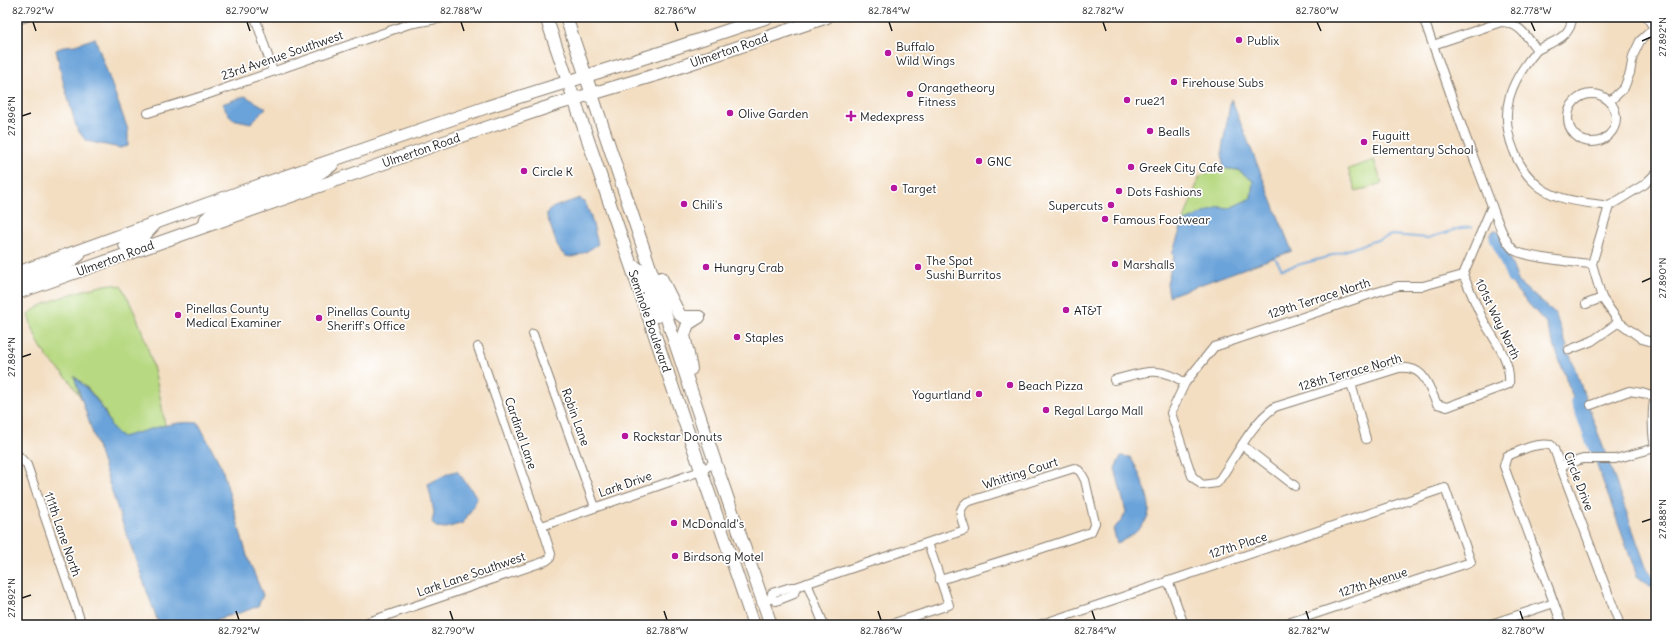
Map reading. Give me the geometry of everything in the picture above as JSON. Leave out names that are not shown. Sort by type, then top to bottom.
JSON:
[{"type":"main road","name":"Seminole Boulevard","points":[[546,17],[754,625]]},
{"type":"main road","name":"Seminole Boulevard","points":[[566,17],[587,75],[592,94],[715,462],[767,600],[771,625]]},
{"type":"main road","name":"Ulmerton Road","points":[[17,273],[344,156],[568,81],[666,51],[768,17]]},
{"type":"main road","name":"Ulmerton Road","points":[[17,293],[448,140],[574,99],[659,74],[827,17]]},
{"type":"main road","points":[[184,213],[204,226],[206,219],[214,212],[315,176],[344,156]]},
{"type":"main road","points":[[634,220],[675,309],[683,317],[699,317],[688,324],[684,335],[702,421]]},
{"type":"main road","points":[[69,274],[81,264],[99,254],[140,240],[156,223]]},
{"type":"main road","points":[[17,283],[68,264],[88,248]]},
{"type":"main road","points":[[628,260],[642,272],[658,317],[672,334]]},
{"type":"street","points":[[17,20],[27,17]]},
{"type":"street","points":[[255,17],[273,70]]},
{"type":"street","name":"23rd Avenue Southwest","points":[[148,113],[409,24],[448,17]]},
{"type":"street","points":[[1423,17],[1465,135],[1508,244],[1515,251],[1533,256],[1592,264]]},
{"type":"street","points":[[1572,17],[1572,26],[1564,36],[1537,50],[1524,66],[1514,82],[1508,100],[1506,119],[1508,137],[1516,157],[1527,174],[1541,188],[1560,197],[1609,206],[1645,184],[1656,173]]},
{"type":"street","points":[[1610,101],[1624,88],[1630,73],[1633,56],[1640,41],[1655,31],[1647,17]]},
{"type":"street","points":[[1434,45],[1501,22],[1507,22],[1514,24],[1520,29],[1537,50]]},
{"type":"street","points":[[1590,93],[1601,95],[1610,101],[1615,110],[1616,121],[1612,131],[1604,139],[1594,142],[1583,140],[1574,134],[1568,125],[1567,114],[1571,104],[1579,96],[1590,93]]},
{"type":"street","points":[[1463,274],[1492,206]]},
{"type":"street","points":[[1609,206],[1592,264],[1602,298],[1619,322],[1642,339],[1656,343]]},
{"type":"street","name":"101st Way North","points":[[1463,274],[1486,324],[1503,352],[1510,374]]},
{"type":"street","name":"129th Terrace North","points":[[1202,486],[1192,476],[1171,413],[1185,383],[1214,347],[1377,292],[1398,286],[1422,286],[1463,274]]},
{"type":"street","points":[[1586,304],[1602,298]]},
{"type":"street","points":[[1569,350],[1592,341],[1619,322]]},
{"type":"street","name":"Robin Lane","points":[[533,334],[595,507]]},
{"type":"street","name":"Cardinal Lane","points":[[478,347],[538,520],[542,526]]},
{"type":"street","name":"128th Terrace North","points":[[1202,486],[1217,483],[1242,445],[1266,413],[1275,407],[1399,368],[1410,367],[1421,372],[1437,404],[1447,407],[1509,384],[1510,374]]},
{"type":"street","points":[[1114,380],[1152,370],[1185,383]]},
{"type":"street","points":[[1351,383],[1366,439]]},
{"type":"street","points":[[1560,466],[1583,459],[1615,459],[1656,449],[1653,407],[1655,396],[1629,391],[1591,405]]},
{"type":"street","name":"Circle Drive","points":[[1562,625],[1504,466],[1507,456],[1533,446],[1545,444],[1551,445],[1554,448],[1620,625]]},
{"type":"street","points":[[1242,445],[1295,486]]},
{"type":"street","name":"111th Lane North","points":[[17,454],[27,465],[82,625]]},
{"type":"street","name":"Lark Drive","points":[[542,526],[701,471],[715,462]]},
{"type":"street","name":"Whitting Court","points":[[767,600],[776,601],[788,592],[794,594],[796,587],[965,530],[960,512],[962,506],[967,502],[1074,468],[1080,472],[1085,480],[1095,523],[1091,532],[940,580]]},
{"type":"street","name":"127th Avenue","points":[[1282,625],[1471,562],[1445,488]]},
{"type":"street","name":"127th Place","points":[[1039,625],[1168,580],[1445,488]]},
{"type":"street","name":"Lark Lane Southwest","points":[[368,622],[546,561],[550,558],[551,554],[542,526]]},
{"type":"street","points":[[888,625],[949,605],[928,543]]},
{"type":"street","points":[[1168,580],[1184,625]]},
{"type":"street","points":[[807,583],[824,625]]},
{"type":"street","points":[[1488,625],[1554,603]]},
{"type":"green space","points":[[1374,160],[1382,183],[1356,192],[1348,169]]},
{"type":"green space","points":[[1221,168],[1238,170],[1253,181],[1251,198],[1230,208],[1219,207],[1183,222],[1200,176]]},
{"type":"green space","points":[[111,284],[121,286],[137,318],[155,372],[165,426],[122,437],[113,429],[102,407],[87,388],[74,376],[81,398],[69,380],[47,357],[37,340],[28,315],[43,305],[55,300],[80,291]]},
{"type":"water","points":[[95,38],[128,130],[128,146],[120,148],[86,141],[77,129],[56,50]]},
{"type":"water","points":[[245,96],[266,108],[251,123],[232,119],[222,104]]},
{"type":"water","points":[[1231,99],[1292,251],[1169,296],[1167,283],[1174,256],[1172,254],[1183,222],[1219,207],[1230,208],[1251,198],[1253,181],[1238,170],[1221,168],[1223,167],[1222,149]]},
{"type":"water","points":[[580,198],[585,202],[591,217],[598,244],[575,256],[567,256],[562,253],[558,247],[547,217],[547,212],[554,207]]},
{"type":"water","points":[[1494,230],[1500,233],[1519,283],[1555,313],[1567,347],[1565,348],[1568,355],[1570,355],[1606,455],[1601,455],[1601,462],[1609,463],[1646,567],[1656,580],[1656,591],[1637,576],[1546,323],[1517,291],[1512,283],[1500,248],[1491,241],[1490,235]]},
{"type":"water","points":[[74,376],[94,397],[113,428],[122,437],[179,423],[198,423],[222,468],[248,559],[263,595],[258,606],[202,625],[159,625],[119,513]]},
{"type":"water","points":[[1121,456],[1130,457],[1137,468],[1148,499],[1149,512],[1145,522],[1137,531],[1117,543],[1113,529],[1122,520],[1126,512],[1115,468]]},
{"type":"water","points":[[457,471],[477,497],[473,507],[463,523],[446,528],[436,527],[432,522],[434,512],[428,484],[449,473]]},
{"type":"waterway","points":[[1274,256],[1282,269],[1320,259],[1392,235],[1428,238],[1461,228],[1472,227]]},
{"type":"waterway","points":[[1493,238],[1511,280]]},
{"type":"waterway","points":[[1574,401],[1592,449]]},
{"type":"place","name":"Publix","points":[[1239,40]]},
{"type":"place","name":"Buffalo Wild Wings","points":[[888,53]]},
{"type":"place","name":"Firehouse Subs","points":[[1174,82]]},
{"type":"place","name":"Orangetheory Fitness","points":[[910,94]]},
{"type":"place","name":"rue21","points":[[1127,100]]},
{"type":"place","name":"Olive Garden","points":[[730,113]]},
{"type":"place","name":"Medexpress","points":[[851,116]]},
{"type":"place","name":"Bealls","points":[[1150,131]]},
{"type":"place","name":"Fuguitt Elementary School","points":[[1364,142]]},
{"type":"place","name":"GNC","points":[[979,161]]},
{"type":"place","name":"Greek City Cafe","points":[[1131,167]]},
{"type":"place","name":"Circle K","points":[[524,171]]},
{"type":"place","name":"Target","points":[[894,188]]},
{"type":"place","name":"Dots Fashions","points":[[1119,191]]},
{"type":"place","name":"Chili's","points":[[684,204]]},
{"type":"place","name":"Supercuts","points":[[1111,205]]},
{"type":"place","name":"Famous Footwear","points":[[1105,219]]},
{"type":"place","name":"Marshalls","points":[[1115,264]]},
{"type":"place","name":"Hungry Crab","points":[[706,267]]},
{"type":"place","name":"The Spot Sushi Burritos","points":[[918,267]]},
{"type":"place","name":"AT&T","points":[[1066,310]]},
{"type":"place","name":"Pinellas County Medical Examiner","points":[[178,315]]},
{"type":"place","name":"Pinellas County Sheriff's Office","points":[[319,318]]},
{"type":"place","name":"Staples","points":[[737,337]]},
{"type":"place","name":"Beach Pizza","points":[[1010,385]]},
{"type":"place","name":"Yogurtland","points":[[979,394]]},
{"type":"place","name":"Regal Largo Mall","points":[[1046,410]]},
{"type":"place","name":"Rockstar Donuts","points":[[625,436]]},
{"type":"place","name":"McDonald's","points":[[674,523]]},
{"type":"place","name":"Birdsong Motel","points":[[675,556]]}]
